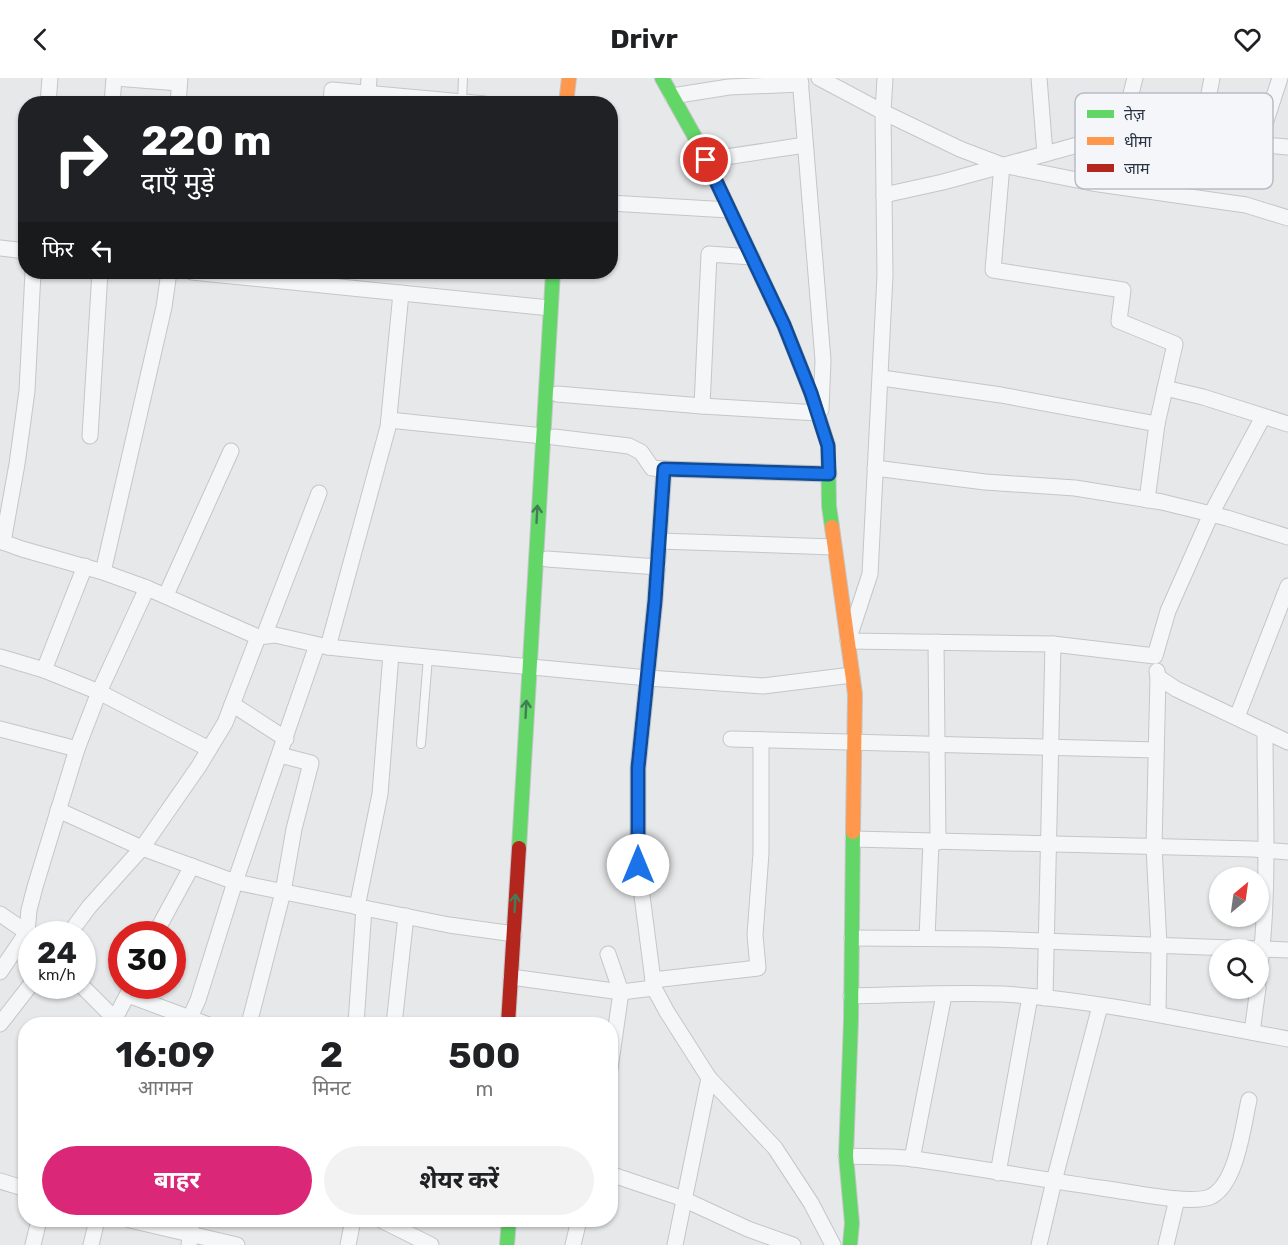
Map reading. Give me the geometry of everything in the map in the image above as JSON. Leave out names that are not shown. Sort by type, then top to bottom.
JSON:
[{"type":"main road","points":[[567,96],[568,78]]},
{"type":"main road","points":[[578,96],[579,78]]},
{"type":"main road","points":[[662,78],[706,160],[784,325],[828,446],[829,506],[855,694],[851,996],[846,1156],[852,1222],[850,1245]]},
{"type":"main road","points":[[520,1017],[513,934],[535,667],[547,559],[550,308],[552,279]]},
{"type":"main road","points":[[509,1017],[517,978],[548,437],[557,394],[565,279]]},
{"type":"main road","points":[[496,1245],[497,1227]]},
{"type":"main road","points":[[507,1245],[508,1227]]},
{"type":"street","points":[[49,96],[50,78]]},
{"type":"street","points":[[113,96],[115,78],[180,81],[179,96]]},
{"type":"street","points":[[819,78],[960,149],[1002,165],[1075,180]]},
{"type":"street","points":[[885,78],[883,112],[885,275],[882,378],[870,574],[848,641],[1053,644],[1155,656]]},
{"type":"street","points":[[1040,78],[1045,154]]},
{"type":"street","points":[[1131,93],[1135,78]]},
{"type":"street","points":[[1209,93],[1212,78]]},
{"type":"street","points":[[1273,99],[1280,78]]},
{"type":"street","points":[[557,394],[819,416],[823,360],[800,81],[729,87],[672,96]]},
{"type":"street","points":[[332,96],[332,90],[368,86],[392,96]]},
{"type":"street","points":[[706,160],[805,145]]},
{"type":"street","points":[[884,195],[943,182],[1075,146]]},
{"type":"street","points":[[1273,146],[1288,147]]},
{"type":"street","points":[[1002,165],[993,270],[1123,290],[1119,321],[1175,344],[1157,424],[1147,500]]},
{"type":"street","points":[[1134,189],[1246,205],[1288,218]]},
{"type":"street","points":[[618,203],[729,210]]},
{"type":"street","points":[[0,248],[18,250]]},
{"type":"street","points":[[702,406],[708,254],[752,258]]},
{"type":"street","points":[[33,279],[27,391],[17,464],[1,541],[85,566],[166,595],[261,637],[275,635],[322,646],[391,654],[648,678],[763,686],[852,675]]},
{"type":"street","points":[[90,436],[100,279]]},
{"type":"street","points":[[103,572],[164,307],[168,279]]},
{"type":"street","points":[[285,279],[550,308]]},
{"type":"street","points":[[190,1017],[198,1000],[235,882],[280,755],[322,646],[389,420],[401,293]]},
{"type":"street","points":[[882,378],[1000,395],[1157,424]]},
{"type":"street","points":[[1165,388],[1203,397],[1288,424]]},
{"type":"street","points":[[1158,1014],[1160,945],[1154,848],[1158,677],[1155,656],[1168,611],[1211,514],[1263,417]]},
{"type":"street","points":[[389,420],[629,446],[641,452],[649,465],[656,469],[829,474]]},
{"type":"street","points":[[166,595],[231,451]]},
{"type":"street","points":[[875,468],[985,482],[1075,488],[1147,500],[1211,514],[1288,537]]},
{"type":"street","points":[[664,469],[658,567],[638,768],[638,865],[654,984],[667,1012],[709,1078],[775,1148],[811,1203],[833,1245]]},
{"type":"street","points":[[79,921],[142,848],[225,723],[319,493]]},
{"type":"street","points":[[659,541],[834,547]]},
{"type":"street","points":[[547,559],[658,567]]},
{"type":"street","points":[[44,670],[85,566]]},
{"type":"street","points":[[1237,717],[1288,586]]},
{"type":"street","points":[[30,921],[32,899],[77,749],[99,692],[147,588]]},
{"type":"street","points":[[927,938],[938,744],[936,642]]},
{"type":"street","points":[[998,1173],[1038,997],[1045,941],[1053,644]]},
{"type":"street","points":[[356,1017],[361,907],[380,794],[391,654]]},
{"type":"street","points":[[0,657],[44,670],[99,692],[209,749]]},
{"type":"street","points":[[1158,677],[1176,689],[1288,742]]},
{"type":"street","points":[[232,704],[286,740]]},
{"type":"street","points":[[0,729],[77,749]]},
{"type":"street","points":[[1263,939],[1266,850],[1265,731]]},
{"type":"street","points":[[731,739],[1156,750]]},
{"type":"street","points":[[517,978],[621,992],[654,984],[758,968],[755,935],[761,853],[761,740]]},
{"type":"street","points":[[251,1017],[283,892],[294,830],[311,763],[280,755]]},
{"type":"street","points":[[58,810],[142,848],[235,882],[406,916],[513,934]]},
{"type":"street","points":[[853,839],[1288,852]]},
{"type":"street","points":[[162,921],[192,866]]},
{"type":"street","points":[[0,914],[18,926]]},
{"type":"street","points":[[395,1017],[406,916]]},
{"type":"street","points":[[852,938],[927,938],[1209,947]]},
{"type":"street","points":[[0,972],[18,948]]},
{"type":"street","points":[[1269,949],[1288,950]]},
{"type":"street","points":[[608,954],[621,992],[617,1017]]},
{"type":"street","points":[[912,1159],[944,994]]},
{"type":"street","points":[[851,996],[1001,994],[1038,997],[1158,1014],[1288,1039]]},
{"type":"street","points":[[0,1024],[20,999]]},
{"type":"street","points":[[94,999],[110,1017]]},
{"type":"street","points":[[119,1017],[126,999]]},
{"type":"street","points":[[146,999],[179,1017]]},
{"type":"street","points":[[1251,1032],[1256,999]]},
{"type":"street","points":[[1039,1245],[1100,1006]]},
{"type":"street","points":[[675,1245],[709,1078]]},
{"type":"street","points":[[846,1156],[912,1159],[1177,1199],[1197,1200],[1212,1196],[1221,1189],[1236,1160],[1249,1100]]},
{"type":"street","points":[[618,1177],[684,1200],[748,1229],[793,1245]]},
{"type":"street","points":[[0,1181],[18,1187]]},
{"type":"street","points":[[1166,1245],[1177,1199]]},
{"type":"street","points":[[33,1245],[37,1227]]},
{"type":"street","points":[[91,1245],[95,1227]]},
{"type":"street","points":[[162,1227],[237,1245]]},
{"type":"street","points":[[348,1245],[352,1227]]},
{"type":"street","points":[[394,1227],[425,1243]]},
{"type":"street","points":[[573,1245],[577,1227]]},
{"type":"lane","points":[[462,96],[463,78]]},
{"type":"lane","points":[[422,744],[428,657]]},
{"type":"traffic: fast","points":[[662,78],[696,139],[784,325],[811,393],[828,445],[829,506],[832,527]]},
{"type":"traffic: fast","points":[[519,848],[553,279]]},
{"type":"traffic: fast","points":[[850,1245],[852,1223],[846,1156],[851,1020],[853,832]]},
{"type":"traffic: fast","points":[[507,1245],[508,1227]]},
{"type":"traffic: slow","points":[[567,96],[569,78]]},
{"type":"traffic: slow","points":[[832,527],[855,694],[853,832]]},
{"type":"traffic: jam","points":[[508,1017],[519,848]]},
{"type":"route","points":[[638,865],[638,768],[655,601],[664,469],[829,474],[828,446],[811,393],[784,325],[706,160]]}]
